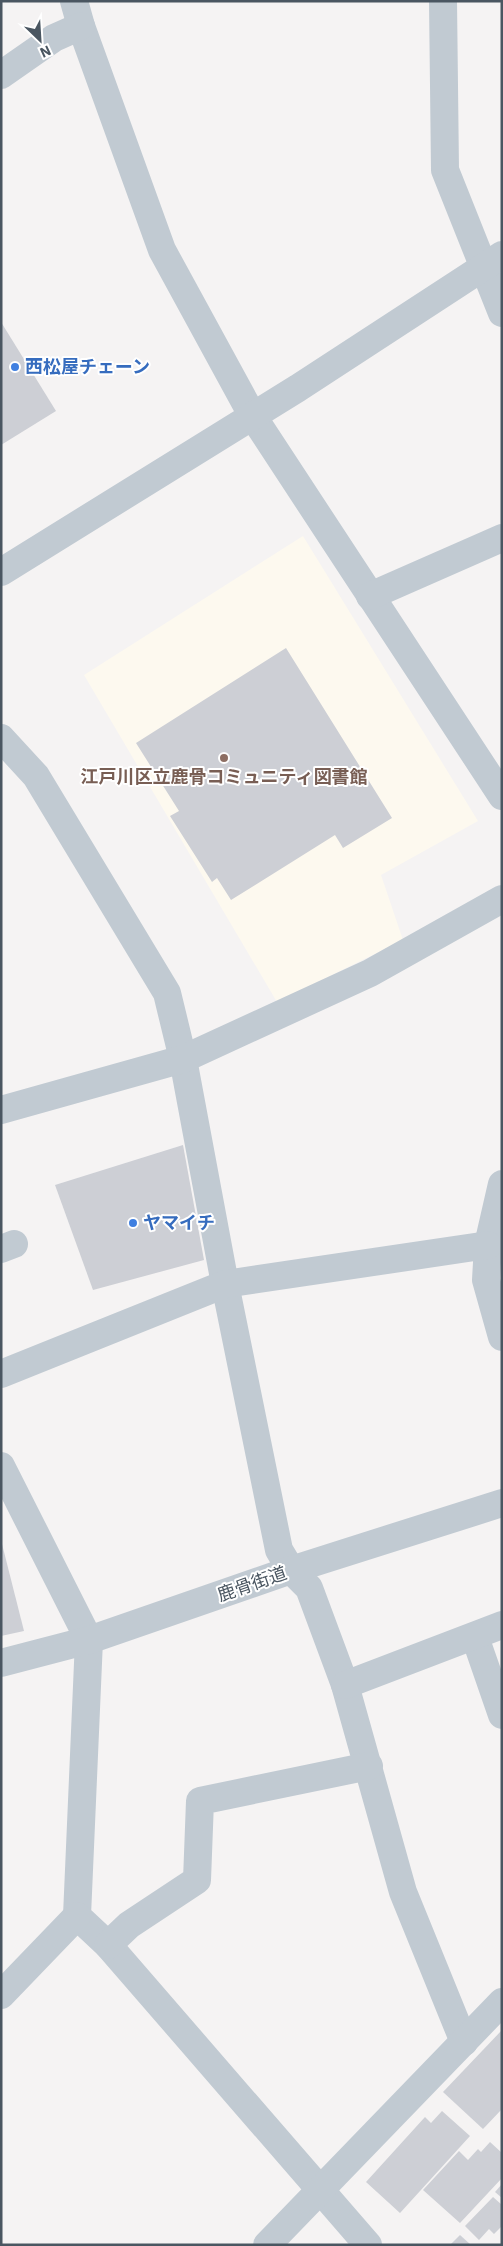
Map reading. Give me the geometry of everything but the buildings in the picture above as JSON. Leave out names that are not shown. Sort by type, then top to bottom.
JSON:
[{"type":"street","points":[[443,1],[445,170],[492,262],[502,313]]},
{"type":"street","points":[[1,75],[54,38],[78,14],[162,250],[252,415],[502,796]]},
{"type":"street","points":[[1,572],[492,262]]},
{"type":"street","points":[[370,596],[502,538]]},
{"type":"street","points":[[1,738],[36,776],[167,994],[183,1059],[225,1284],[279,1550],[291,1570],[309,1588],[345,1684],[403,1892],[464,2042]]},
{"type":"street","points":[[1,1110],[183,1059],[370,974],[502,899]]},
{"type":"street","points":[[502,1184],[488,1244],[486,1280],[502,1336]]},
{"type":"street","points":[[1,1374],[225,1284],[488,1244]]},
{"type":"street","points":[[1,1466],[89,1640],[77,1916],[1,1996]]},
{"type":"street","name":"鹿骨街道","points":[[1,1664],[89,1640],[291,1570],[502,1503]]},
{"type":"street","points":[[345,1684],[475,1637],[502,1625]]},
{"type":"street","points":[[475,1637],[502,1715]]},
{"type":"street","points":[[108,1945],[129,1925],[197,1880],[200,1801],[369,1766]]},
{"type":"street","points":[[77,1916],[108,1945],[320,2192],[368,2245]]},
{"type":"street","points":[[267,2245],[502,2002]]},
{"type":"shaded area","points":[[303,536],[478,821],[381,875],[403,940],[277,1002],[84,675]]},
{"type":"place","name":"西松屋チェーン","points":[[15,367]]},
{"type":"place","name":"江戸川区立鹿骨コミュニティ図書館","points":[[224,758]]},
{"type":"place","name":"ヤマイチ","points":[[133,1223]]}]
